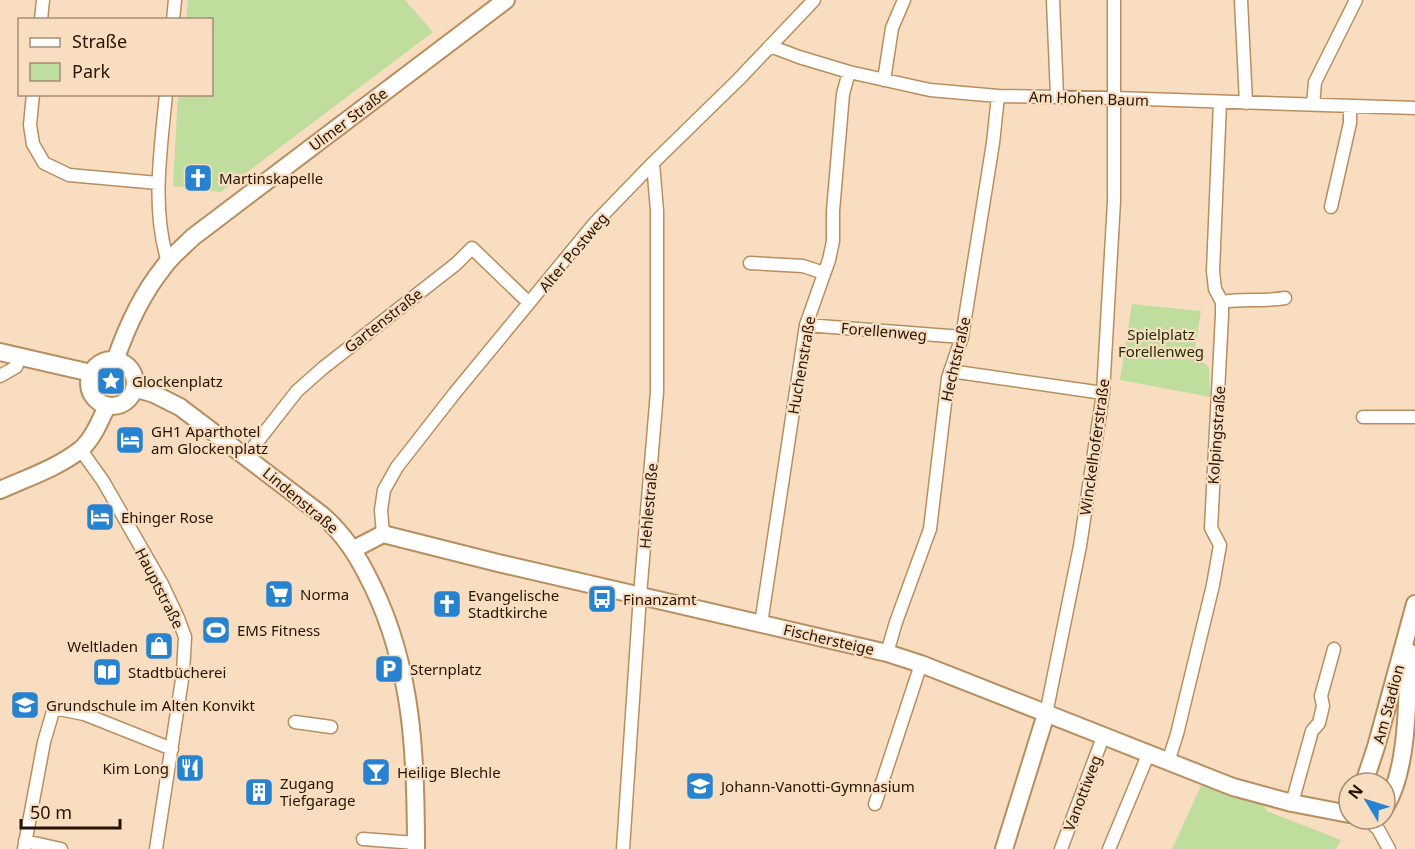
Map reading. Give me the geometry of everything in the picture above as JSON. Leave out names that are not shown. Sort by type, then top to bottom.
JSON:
[{"type":"street","points":[[41,18],[43,0]]},
{"type":"street","points":[[173,18],[175,0]]},
{"type":"street","name":"Ulmer Straße","points":[[115,361],[140,304],[168,262],[193,237],[506,0]]},
{"type":"street","name":"Alter Postweg","points":[[383,534],[381,510],[384,490],[423,434],[594,224],[814,0]]},
{"type":"street","points":[[884,80],[892,28],[904,0]]},
{"type":"street","points":[[1053,0],[1057,96]]},
{"type":"street","name":"Winckelhoferstraße","points":[[1004,849],[1046,714],[1082,537],[1103,393],[1114,227],[1114,0]]},
{"type":"street","points":[[1241,0],[1246,103]]},
{"type":"street","points":[[1312,105],[1315,82],[1356,0]]},
{"type":"street","name":"Am Hohen Baum","points":[[770,46],[849,72],[930,90],[998,96],[1415,108]]},
{"type":"street","name":"Huchenstraße","points":[[760,624],[806,324],[833,241],[833,212],[843,94],[849,72]]},
{"type":"street","points":[[33,96],[30,125],[33,144],[44,163],[69,175],[158,183]]},
{"type":"street","points":[[166,96],[158,183],[161,237],[168,262]]},
{"type":"street","name":"Hechtstraße","points":[[887,652],[930,529],[947,385],[962,337],[993,143],[998,96]]},
{"type":"street","name":"Kolpingstraße","points":[[1168,762],[1212,591],[1220,545],[1211,528],[1222,302],[1215,289],[1213,271],[1220,102]]},
{"type":"street","points":[[1331,207],[1350,123],[1350,106]]},
{"type":"street","name":"Hehlestraße","points":[[623,849],[640,595],[657,392],[657,211],[653,163]]},
{"type":"street","name":"Gartenstraße","points":[[247,455],[297,391],[334,359],[456,264],[472,248],[529,303]]},
{"type":"street","points":[[750,263],[803,266],[824,273]]},
{"type":"street","points":[[1222,302],[1233,300],[1263,302],[1284,298]]},
{"type":"street","name":"Forellenweg","points":[[806,324],[962,337]]},
{"type":"street","points":[[0,352],[91,373]]},
{"type":"street","points":[[0,376],[16,367],[20,357]]},
{"type":"street","points":[[115,361],[124,364],[130,370],[134,378],[134,388],[125,403],[107,406],[99,403],[93,397],[89,381],[91,373],[101,363],[115,361]]},
{"type":"street","points":[[950,371],[1103,393]]},
{"type":"street","name":"Lindenstraße","points":[[134,388],[162,397],[180,407],[247,455],[337,528],[354,549],[390,624],[406,686],[414,745],[416,846]]},
{"type":"street","points":[[0,490],[47,470],[80,449],[99,425],[107,406]]},
{"type":"street","points":[[1364,417],[1415,417]]},
{"type":"street","name":"Hauptstraße","points":[[80,449],[103,481],[162,584],[184,637],[183,674],[156,849]]},
{"type":"street","points":[[354,549],[383,534]]},
{"type":"street","name":"Fischersteige","points":[[383,534],[498,564],[887,652],[1233,787],[1292,803],[1337,810]]},
{"type":"street","name":"Am Stadion","points":[[1368,771],[1415,604]]},
{"type":"street","name":"Am Stadion","points":[[1397,782],[1407,712],[1410,625]]},
{"type":"street","points":[[1292,803],[1312,731],[1319,723],[1323,706],[1321,696],[1334,649]]},
{"type":"street","points":[[875,804],[921,664]]},
{"type":"street","points":[[61,849],[24,845],[44,742],[54,708],[84,714],[172,749]]},
{"type":"street","points":[[296,722],[331,727]]},
{"type":"street","name":"Vanottiweg","points":[[1061,849],[1103,737]]},
{"type":"street","points":[[1109,849],[1148,755]]},
{"type":"street","points":[[1378,831],[1389,849]]},
{"type":"street","points":[[363,839],[416,846]]},
{"type":"green space","points":[[188,0],[405,0],[433,32],[221,192],[173,186],[178,96],[213,96],[213,18],[186,18]]},
{"type":"green space","name":"Spielplatz Forellenweg","points":[[1132,304],[1201,311],[1194,355],[1209,367],[1210,397],[1120,380]]},
{"type":"green space","points":[[111,374],[117,376],[119,382],[117,388],[111,390],[105,388],[103,382],[105,376]]},
{"type":"green space","points":[[1205,777],[1257,794],[1267,811],[1341,840],[1336,849],[1172,849]]},
{"type":"place","name":"Martinskapelle","points":[[198,178]]},
{"type":"place","name":"Glockenplatz","points":[[111,381]]},
{"type":"place","name":"GH1 Aparthotel am Glockenplatz","points":[[130,440]]},
{"type":"place","name":"Ehinger Rose","points":[[100,517]]},
{"type":"place","name":"Norma","points":[[279,594]]},
{"type":"place","name":"Finanzamt","points":[[602,599]]},
{"type":"place","name":"Evangelische Stadtkirche","points":[[447,604]]},
{"type":"place","name":"EMS Fitness","points":[[216,630]]},
{"type":"place","name":"Weltladen","points":[[159,646]]},
{"type":"place","name":"Sternplatz","points":[[389,669]]},
{"type":"place","name":"Stadtbücherei","points":[[107,672]]},
{"type":"place","name":"Grundschule im Alten Konvikt","points":[[25,705]]},
{"type":"place","name":"Kim Long","points":[[190,768]]},
{"type":"place","name":"Heilige Blechle","points":[[376,772]]},
{"type":"place","name":"Johann-Vanotti-Gymnasium","points":[[700,786]]},
{"type":"place","name":"Zugang Tiefgarage","points":[[259,792]]}]
